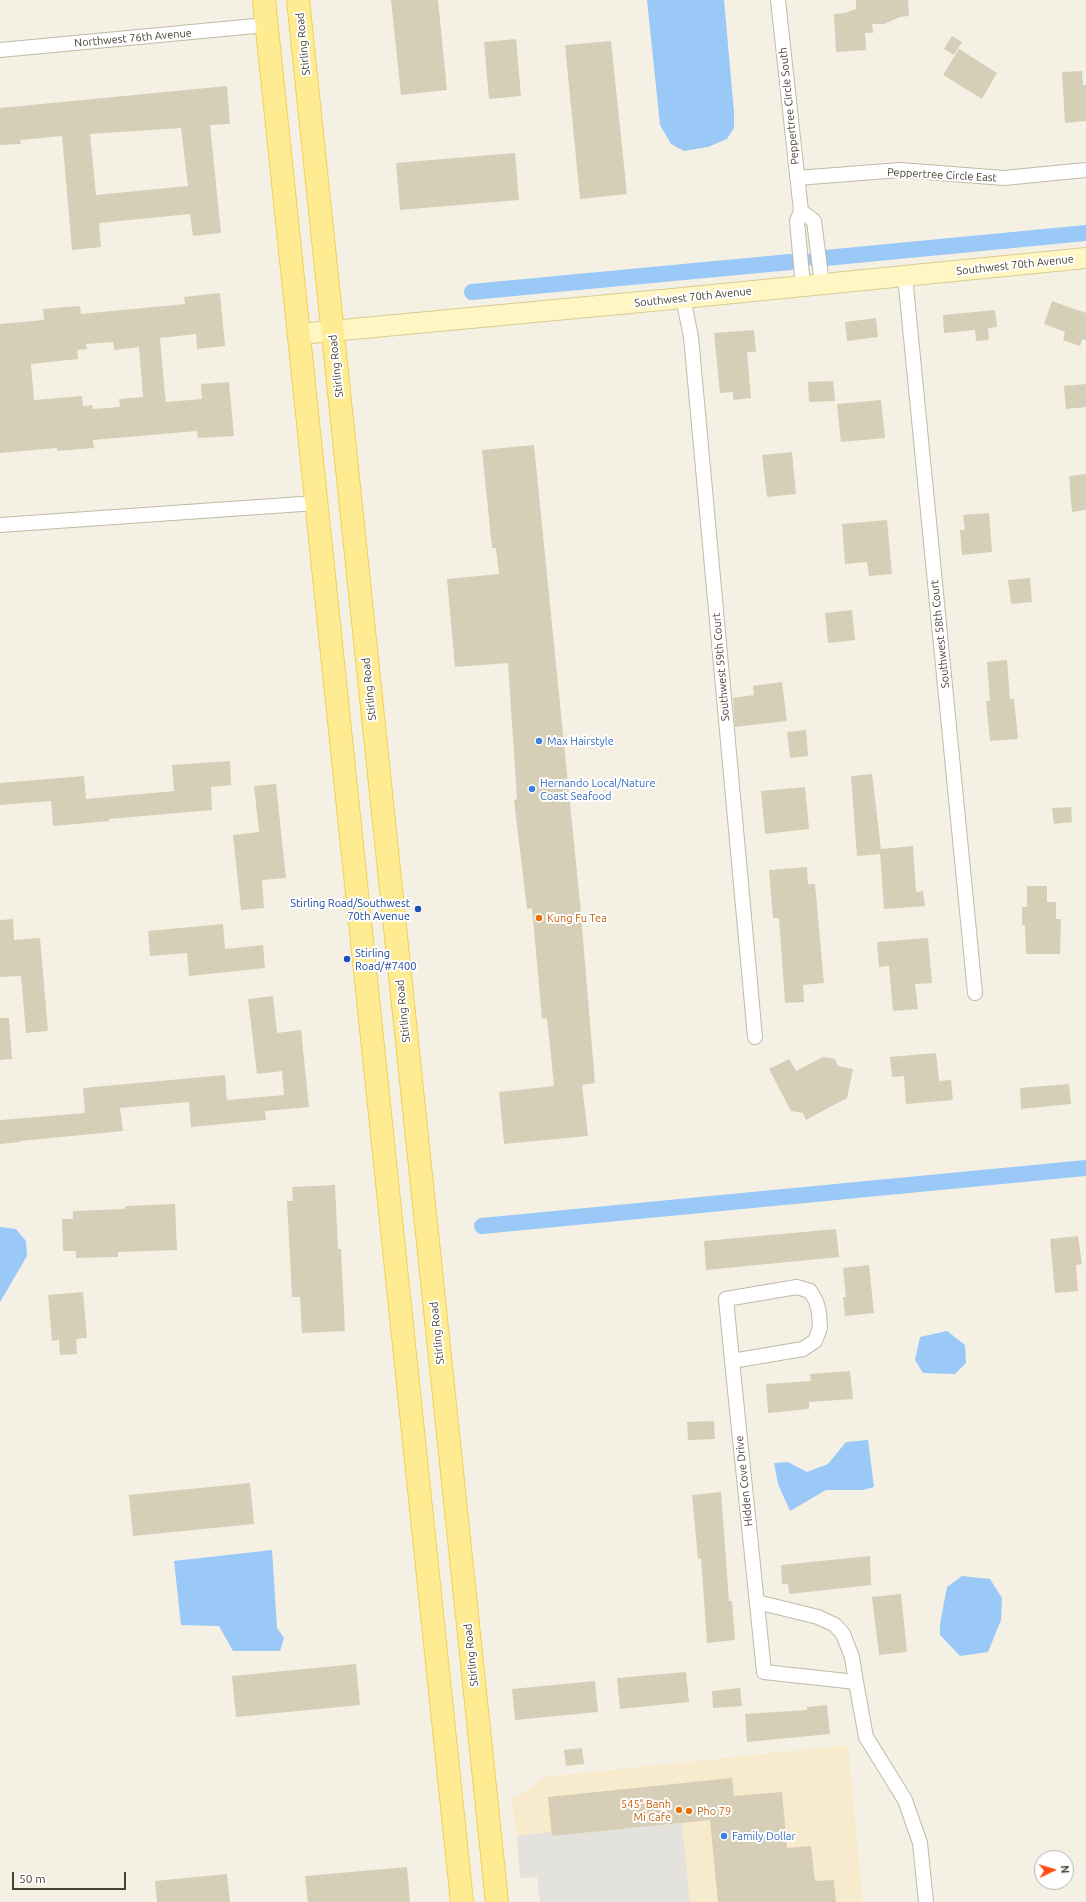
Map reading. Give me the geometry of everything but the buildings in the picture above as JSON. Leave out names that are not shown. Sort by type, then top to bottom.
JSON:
[{"type":"main road","points":[[264,0],[300,334],[316,503],[462,1902]]},
{"type":"main road","name":"Stirling Road","points":[[298,0],[497,1902]]},
{"type":"main road","points":[[336,690],[369,688]]},
{"type":"street","name":"Peppertree Circle South","points":[[778,0],[801,211],[797,221],[813,285]]},
{"type":"street","name":"Northwest 76th Avenue","points":[[0,50],[266,25]]},
{"type":"street","name":"Peppertree Circle East","points":[[797,178],[900,170],[1004,178],[1086,170]]},
{"type":"street","points":[[801,211],[814,221],[813,285]]},
{"type":"street","name":"Southwest 70th Avenue","points":[[300,334],[1086,258]]},
{"type":"street","name":"Southwest 58th Court","points":[[905,276],[975,993]]},
{"type":"street","name":"Southwest 59th Court","points":[[683,298],[692,345],[755,1037]]},
{"type":"street","points":[[0,525],[316,503]]},
{"type":"street","name":"Hidden Cove Drive","points":[[732,1361],[803,1349],[815,1341],[820,1328],[819,1312],[816,1301],[810,1291],[797,1287],[726,1299],[732,1361],[764,1672],[856,1682]]},
{"type":"street","points":[[757,1602],[818,1618],[835,1625],[843,1634],[852,1657],[866,1737],[905,1800],[920,1843],[926,1902]]},
{"type":"shaded area","points":[[848,1745],[863,1902],[540,1902],[537,1877],[520,1878],[517,1836],[511,1797],[519,1796],[545,1777]]},
{"type":"shaded area","points":[[682,1823],[690,1902],[540,1902],[537,1877],[520,1878],[517,1836],[551,1832],[552,1836]]},
{"type":"water","points":[[647,0],[724,0],[734,112],[734,128],[727,139],[708,147],[684,151],[671,144],[660,125]]},
{"type":"water","points":[[0,1227],[16,1229],[26,1241],[27,1256],[0,1302]]},
{"type":"water","points":[[947,1331],[965,1345],[966,1363],[955,1374],[923,1373],[915,1360],[920,1337]]},
{"type":"water","points":[[868,1440],[874,1487],[863,1490],[826,1490],[790,1511],[778,1484],[774,1463],[788,1462],[807,1472],[828,1464],[846,1442]]},
{"type":"water","points":[[272,1550],[277,1628],[284,1638],[280,1651],[233,1651],[219,1626],[181,1625],[174,1561]]},
{"type":"water","points":[[962,1576],[990,1579],[1002,1598],[1001,1620],[988,1652],[960,1656],[940,1635],[940,1624],[947,1587]]},
{"type":"waterway","points":[[815,259],[1086,233]]},
{"type":"waterway","points":[[472,292],[790,262]]},
{"type":"waterway","points":[[482,1226],[1086,1168]]},
{"type":"place","name":"Max Hairstyle","points":[[539,741]]},
{"type":"place","name":"Hernando Local/Nature Coast Seafood","points":[[532,789]]},
{"type":"place","name":"Stirling Road/Southwest 70th Avenue","points":[[418,909]]},
{"type":"place","name":"Kung Fu Tea","points":[[539,918]]},
{"type":"place","name":"Stirling Road/#7400","points":[[347,959]]},
{"type":"place","name":"545° Banh Mi Cafe","points":[[679,1810]]},
{"type":"place","name":"Pho 79","points":[[689,1811]]},
{"type":"place","name":"Family Dollar","points":[[724,1836]]}]
